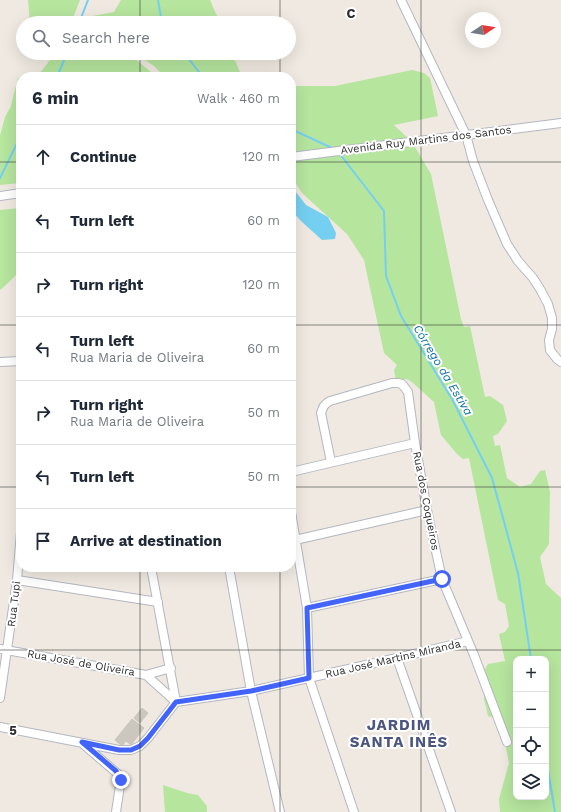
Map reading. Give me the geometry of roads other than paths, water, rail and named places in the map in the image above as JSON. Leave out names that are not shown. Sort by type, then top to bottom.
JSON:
[{"type":"street","points":[[401,0],[466,135],[473,161],[507,244],[518,261],[533,278],[548,304],[552,318],[552,329],[549,340],[550,350],[561,362]]},
{"type":"street","name":"Avenida Ruy Martins dos Santos","points":[[296,156],[561,123]]},
{"type":"street","points":[[0,196],[16,194]]},
{"type":"street","points":[[0,362],[16,361]]},
{"type":"street","name":"Rua dos Coqueiros","points":[[331,462],[322,413],[325,404],[330,400],[392,383],[402,384],[408,392],[427,510],[442,579],[507,742]]},
{"type":"street","points":[[296,471],[415,443]]},
{"type":"street","points":[[296,540],[427,510]]},
{"type":"street","points":[[296,546],[307,608],[309,678],[354,812]]},
{"type":"street","name":"Rua Tupi","points":[[0,698],[4,650],[18,572]]},
{"type":"street","points":[[0,727],[119,750],[131,750],[140,746],[148,738],[176,702],[171,668],[152,572]]},
{"type":"street","points":[[230,572],[251,691],[280,812]]},
{"type":"street","points":[[307,608],[442,579]]},
{"type":"street","points":[[17,580],[158,602]]},
{"type":"street","name":"Rua José Martins Miranda","points":[[176,702],[251,691],[468,641]]},
{"type":"street","name":"Rua José de Oliveira","points":[[4,650],[146,675],[176,702]]},
{"type":"street","points":[[398,658],[451,812]]},
{"type":"street","points":[[146,675],[171,668]]},
{"type":"street","points":[[82,742],[118,774],[121,780],[116,812]]},
{"type":"water","points":[[296,192],[306,205],[328,217],[336,233],[335,239],[322,240],[296,215]]},
{"type":"waterway","points":[[82,16],[88,0]]},
{"type":"waterway","name":"Córrego da Estiva","points":[[158,0],[161,16]]},
{"type":"waterway","points":[[59,72],[64,60]]},
{"type":"waterway","name":"Córrego da Estiva","points":[[190,60],[199,72]]},
{"type":"waterway","name":"Córrego da Estiva","points":[[296,131],[332,148]]},
{"type":"waterway","points":[[0,178],[16,145]]},
{"type":"waterway","name":"Córrego da Estiva","points":[[339,153],[384,211],[386,276],[401,316],[452,399],[492,478],[518,573],[531,656]]},
{"type":"waterway","name":"Córrego da Estiva","points":[[547,764],[555,812]]},
{"type":"district","name":"JARDIM SANTA INÊS","points":[[399,734]]}]
